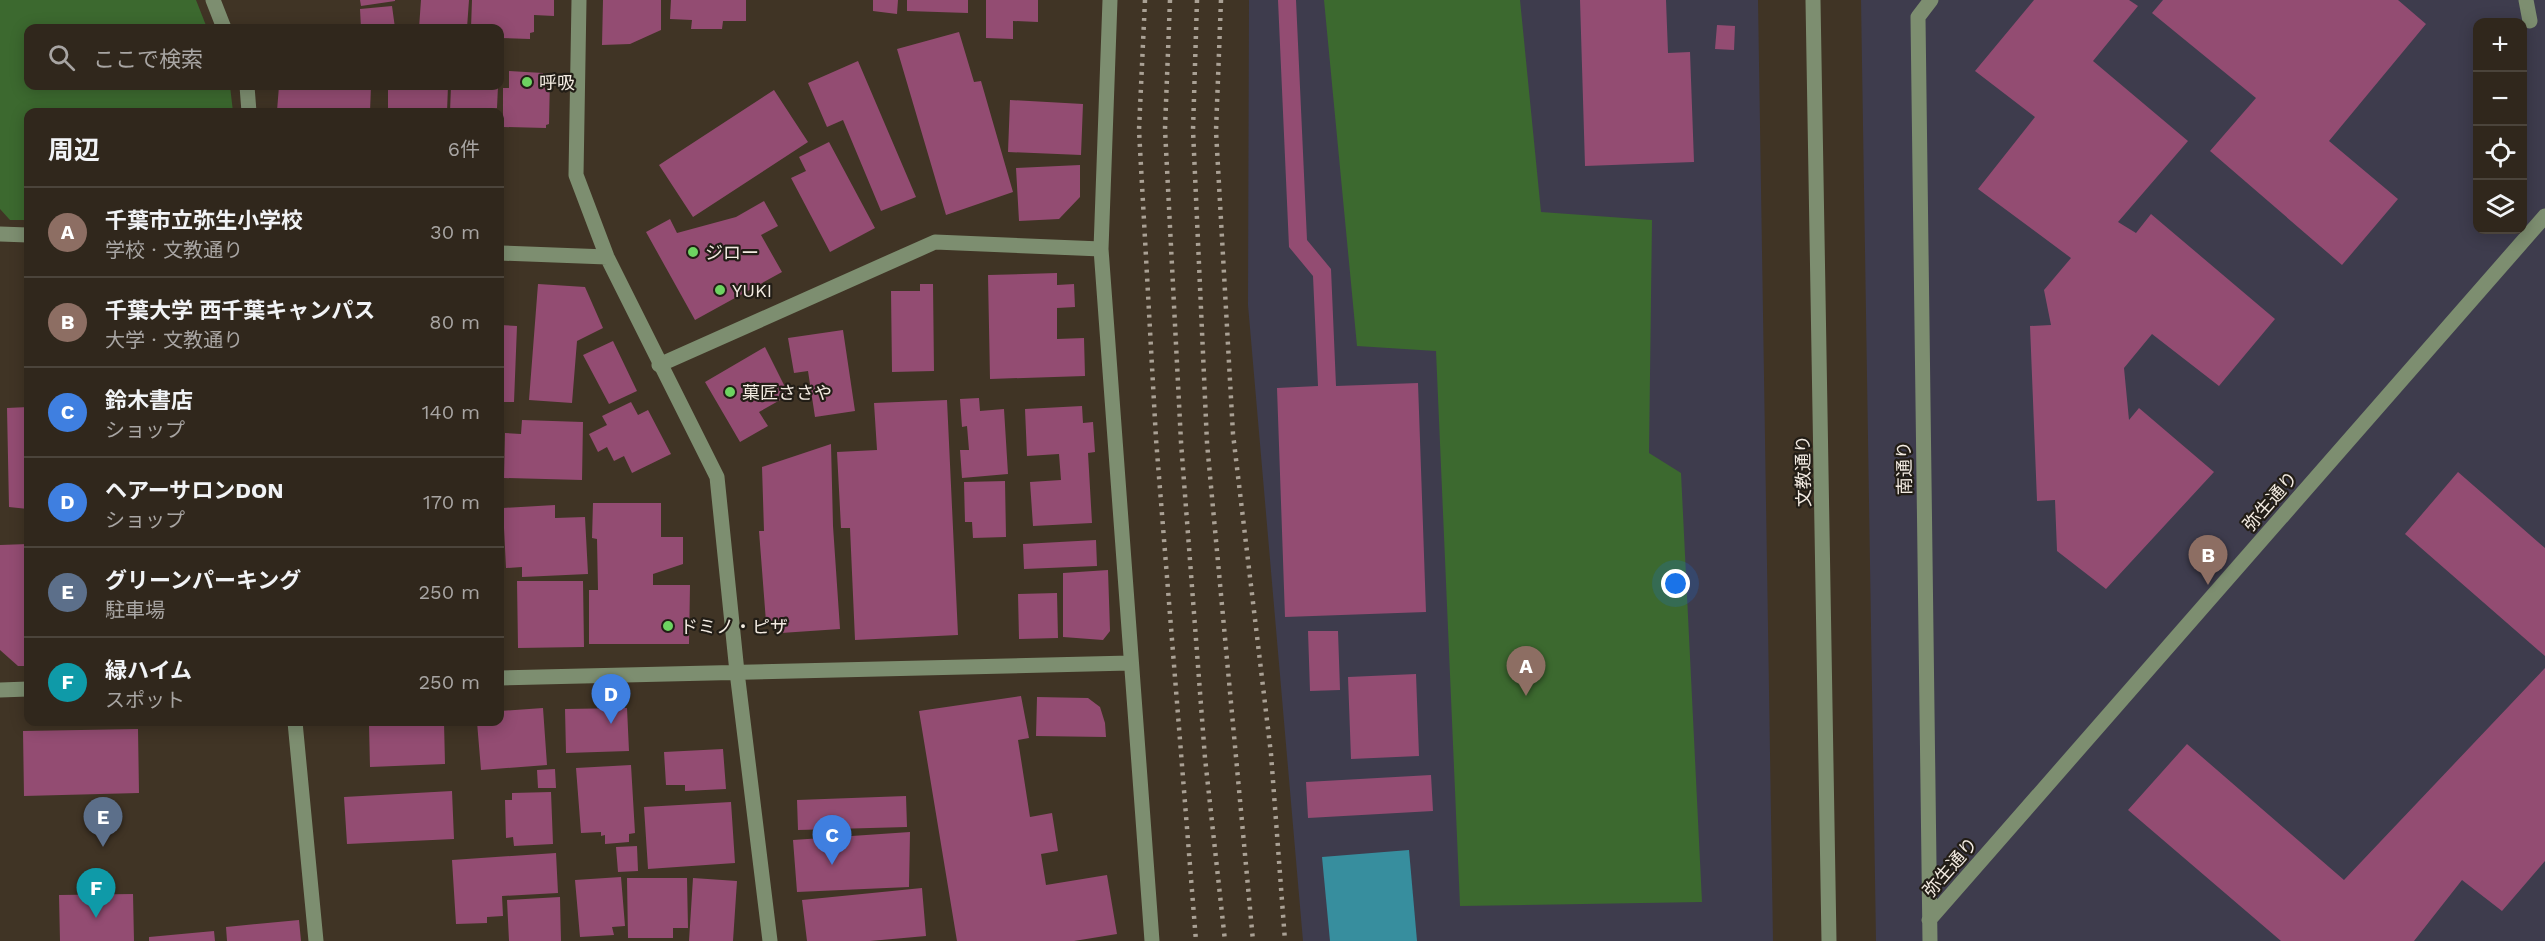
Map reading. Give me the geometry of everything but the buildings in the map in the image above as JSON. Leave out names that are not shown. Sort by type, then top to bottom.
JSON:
[{"type":"street","points":[[213,0],[222,24]]},
{"type":"street","points":[[579,0],[576,175],[607,257],[717,477],[737,672],[770,941]]},
{"type":"street","points":[[1110,0],[1101,249],[1152,941]]},
{"type":"street","name":"文教通り","points":[[1813,0],[1829,941]]},
{"type":"street","name":"南通り","points":[[1930,941],[1918,17],[1931,0]]},
{"type":"street","points":[[2526,0],[2530,21]]},
{"type":"street","points":[[247,90],[249,108]]},
{"type":"street","name":"弥生通り","points":[[1929,920],[2545,216]]},
{"type":"street","points":[[0,234],[24,235]]},
{"type":"street","points":[[659,364],[935,242],[1101,249]]},
{"type":"street","points":[[504,253],[607,257]]},
{"type":"street","points":[[504,678],[1130,663]]},
{"type":"street","points":[[0,690],[24,689]]},
{"type":"street","points":[[295,726],[316,941]]},
{"type":"shaded area","points":[[1249,0],[1758,0],[1773,941],[1303,941],[1248,305]]},
{"type":"shaded area","points":[[1861,0],[2545,0],[2545,941],[1876,941]]},
{"type":"green space","points":[[0,0],[196,0],[205,24],[24,24],[24,90],[230,90],[233,108],[24,108],[24,220],[10,220],[0,209]]},
{"type":"green space","points":[[1324,0],[1520,0],[1541,212],[1652,220],[1649,453],[1681,473],[1702,902],[1460,906],[1436,351],[1357,346]]},
{"type":"water","points":[[1409,850],[1417,941],[1330,941],[1322,857]]},
{"type":"railway","points":[[1145,0],[1139,130],[1156,439],[1196,941]]},
{"type":"railway","points":[[1170,0],[1165,129],[1181,442],[1205,758],[1225,941]]},
{"type":"railway","points":[[1197,0],[1193,130],[1207,443],[1253,941]]},
{"type":"railway","points":[[1221,0],[1216,131],[1233,434],[1271,754],[1285,941]]},
{"type":"place","name":"呼吸","points":[[527,82]]},
{"type":"place","name":"ジロー","points":[[693,252]]},
{"type":"place","name":"YUKI","points":[[720,290]]},
{"type":"place","name":"菓匠ささや","points":[[730,392]]},
{"type":"place","name":"千葉大学 西千葉キャンパス","points":[[2208,585]]},
{"type":"place","name":"ドミノ・ピザ","points":[[668,626]]},
{"type":"place","name":"千葉市立弥生小学校","points":[[1526,696]]},
{"type":"place","name":"ヘアーサロンDON","points":[[611,724]]},
{"type":"place","name":"グリーンパーキング","points":[[103,847]]},
{"type":"place","name":"鈴木書店","points":[[832,865]]},
{"type":"place","name":"緑ハイム","points":[[96,918]]}]
